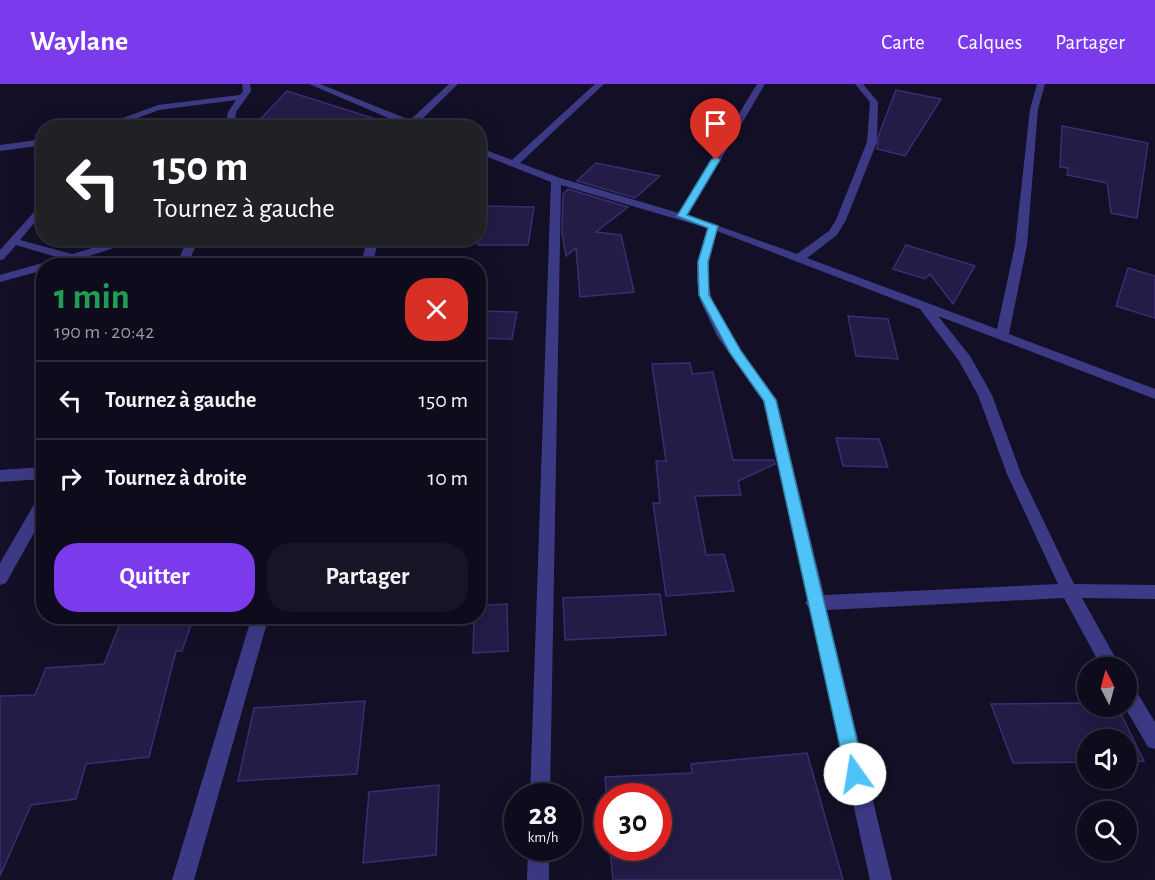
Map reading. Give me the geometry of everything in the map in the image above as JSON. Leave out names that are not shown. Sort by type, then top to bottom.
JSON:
[{"type":"street","points":[[230,120],[232,112],[243,97],[246,84]]},
{"type":"street","points":[[316,84],[398,120]]},
{"type":"street","points":[[414,120],[454,84]]},
{"type":"street","points":[[513,164],[600,84]]},
{"type":"street","points":[[682,216],[761,84]]},
{"type":"street","points":[[799,258],[833,233],[841,220],[872,142],[874,102],[859,84]]},
{"type":"street","points":[[1002,335],[1021,245],[1034,109],[1041,84]]},
{"type":"street","points":[[123,120],[158,108],[243,97]]},
{"type":"street","points":[[0,148],[36,143]]},
{"type":"street","points":[[486,153],[556,180],[713,226],[1155,394]]},
{"type":"street","points":[[540,783],[556,180]]},
{"type":"street","points":[[0,257],[36,214]]},
{"type":"street","points":[[713,226],[703,262],[704,295],[736,353],[770,400],[814,603],[880,880]]},
{"type":"street","points":[[13,242],[70,257]]},
{"type":"street","points":[[67,258],[111,246]]},
{"type":"street","points":[[0,279],[36,268]]},
{"type":"street","points":[[923,304],[965,359],[985,395],[1014,474],[1069,591],[1106,657]]},
{"type":"street","points":[[0,476],[36,474]]},
{"type":"street","points":[[0,578],[36,514]]},
{"type":"street","points":[[814,603],[1069,591],[1155,592]]},
{"type":"street","points":[[183,880],[259,624]]},
{"type":"street","points":[[1137,710],[1155,740]]},
{"type":"street","points":[[538,880],[539,861]]},
{"type":"building","points":[[896,90],[941,99],[905,156],[877,149],[879,134]]},
{"type":"building","points":[[287,91],[379,120],[260,120]]},
{"type":"building","points":[[1062,126],[1148,143],[1137,218],[1111,213],[1107,183],[1067,175],[1068,168],[1060,167]]},
{"type":"building","points":[[596,163],[660,176],[635,198],[577,181]]},
{"type":"building","points":[[568,189],[628,207],[596,232],[621,235],[634,292],[580,297],[576,248],[566,256],[562,233],[563,194]]},
{"type":"building","points":[[486,206],[534,207],[528,245],[486,245]]},
{"type":"building","points":[[906,245],[975,266],[953,304],[930,274],[925,279],[893,269]]},
{"type":"building","points":[[1128,268],[1155,276],[1155,318],[1116,306]]},
{"type":"building","points":[[486,311],[517,312],[512,339],[486,338]]},
{"type":"building","points":[[848,316],[888,319],[898,359],[856,356]]},
{"type":"building","points":[[690,363],[692,374],[713,372],[733,460],[774,460],[775,464],[738,481],[741,495],[695,496],[706,555],[724,554],[734,591],[666,596],[653,503],[660,503],[656,461],[666,461],[652,364]]},
{"type":"building","points":[[836,438],[879,439],[888,467],[843,466]]},
{"type":"building","points":[[660,594],[666,635],[565,640],[563,598]]},
{"type":"building","points":[[507,604],[508,651],[473,653],[474,624],[486,624],[486,605]]},
{"type":"building","points":[[120,624],[191,624],[182,651],[176,651],[149,757],[86,764],[76,799],[31,805],[0,876],[0,696],[35,695],[46,668],[104,664]]},
{"type":"building","points":[[365,701],[357,774],[238,781],[254,708]]},
{"type":"building","points":[[1077,703],[1077,717],[1122,717],[1128,729],[1077,729],[1077,762],[1013,763],[991,704]]},
{"type":"building","points":[[1137,747],[1144,761],[1137,761]]},
{"type":"building","points":[[807,753],[843,880],[613,880],[611,861],[672,861],[672,783],[605,783],[605,777],[692,773],[691,764]]},
{"type":"building","points":[[439,785],[436,855],[363,863],[369,792]]},
{"type":"route","points":[[716,160],[682,216],[713,226],[703,262],[704,295],[716,321],[736,353],[756,377],[770,400],[814,603],[855,774]]}]
